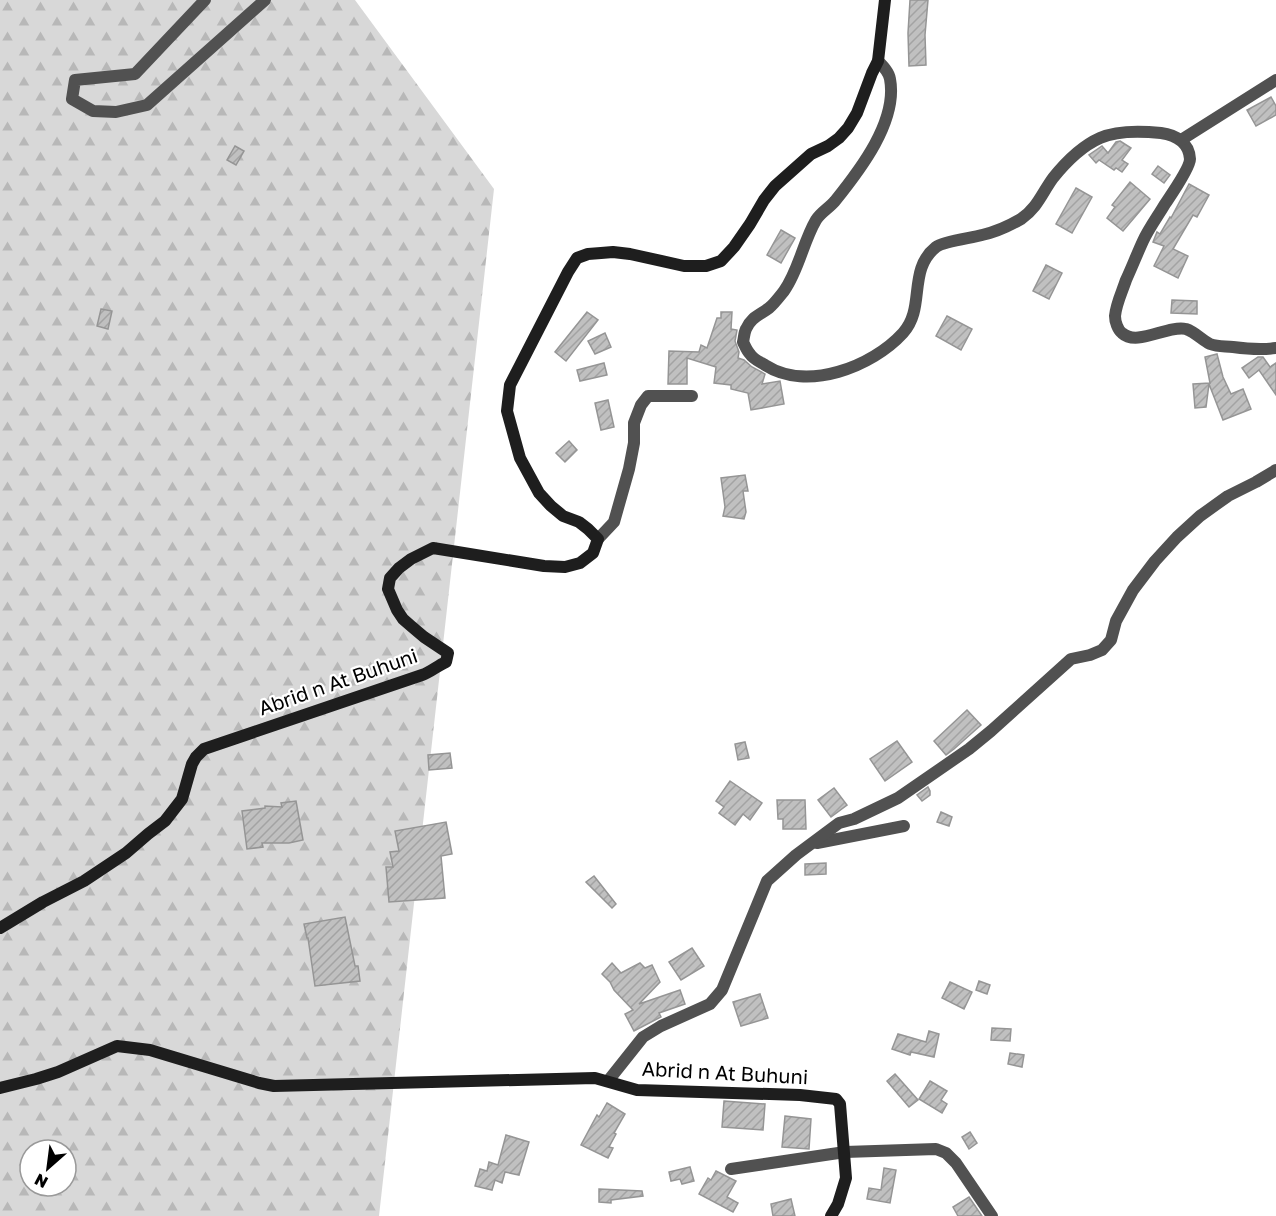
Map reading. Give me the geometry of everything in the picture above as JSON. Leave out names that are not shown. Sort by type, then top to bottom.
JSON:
[{"type":"street","points":[[204,0],[135,74],[75,80],[72,99],[93,111],[116,112],[147,105],[265,0]]},
{"type":"street","points":[[692,396],[648,396],[642,405],[634,423],[634,443],[629,469],[614,522],[598,539],[579,522],[563,516],[538,493],[520,459],[507,411],[510,385],[577,258],[588,254],[613,252],[684,266],[706,266],[721,261],[734,247],[775,186],[811,154],[839,138],[857,113],[878,61],[885,0]]},
{"type":"street","points":[[878,61],[890,78],[891,99],[886,119],[874,145],[833,203],[817,219],[794,274],[784,291],[770,308],[755,316],[746,329],[742,342],[750,355],[782,373],[793,376],[819,376],[847,369],[879,354],[891,345],[909,325],[916,307],[919,272],[938,245],[986,235],[1008,227],[1036,206],[1052,180],[1080,151],[1100,138],[1139,130],[1172,134],[1181,140],[1190,161],[1144,239],[1118,299],[1115,319],[1120,332],[1130,338],[1185,329],[1216,346],[1257,350],[1276,348]]},
{"type":"street","points":[[1181,140],[1276,80]]},
{"type":"street","points":[[608,1081],[643,1037],[661,1026],[710,1004],[722,990],[767,880],[839,823],[854,819],[898,798],[981,740],[1071,659],[1102,650],[1111,640],[1116,621],[1134,590],[1155,561],[1177,537],[1200,516],[1228,496],[1276,470]]},
{"type":"street","name":"Abrid n At Buhuni","points":[[0,928],[126,853],[165,821],[182,799],[192,764],[204,749],[422,675],[446,662],[448,652],[424,637],[403,619],[391,598],[388,589],[390,578],[411,559],[433,548],[544,566],[566,567],[580,563],[593,553],[598,539]]},
{"type":"street","points":[[812,844],[904,826]]},
{"type":"street","name":"Abrid n At Buhuni","points":[[0,1088],[58,1072],[117,1046],[150,1050],[274,1086],[595,1077],[638,1090],[836,1098],[840,1104],[846,1178],[838,1204],[831,1216]]},
{"type":"street","points":[[731,1169],[845,1152],[936,1149],[946,1153],[956,1163],[992,1216]]},
{"type":"green space","points":[[0,0],[355,0],[494,189],[379,1216],[0,1216]]},
{"type":"building","points":[[910,0],[928,0],[925,35],[926,65],[909,66]]},
{"type":"building","points":[[1271,97],[1276,106],[1276,115],[1256,126],[1247,110]]},
{"type":"building","points":[[1120,141],[1131,148],[1122,160],[1128,164],[1122,172],[1116,168],[1114,170],[1099,160],[1096,163],[1089,155],[1102,146],[1108,153],[1116,142]]},
{"type":"building","points":[[235,146],[244,151],[236,165],[227,160]]},
{"type":"building","points":[[1158,166],[1170,175],[1164,183],[1152,174]]},
{"type":"building","points":[[1130,182],[1150,199],[1123,231],[1107,218],[1115,207],[1112,205]]},
{"type":"building","points":[[1189,184],[1209,195],[1197,217],[1193,215],[1173,249],[1188,256],[1178,278],[1154,266],[1164,246],[1153,242],[1157,232],[1160,234],[1171,218]]},
{"type":"building","points":[[1076,188],[1092,197],[1072,233],[1056,224]]},
{"type":"building","points":[[781,230],[795,238],[781,263],[767,255]]},
{"type":"building","points":[[1046,265],[1062,273],[1049,299],[1033,291]]},
{"type":"building","points":[[1172,300],[1197,301],[1197,314],[1171,313]]},
{"type":"building","points":[[101,309],[112,311],[108,329],[97,326]]},
{"type":"building","points":[[587,312],[598,320],[566,361],[555,352]]},
{"type":"building","points":[[721,312],[732,312],[731,329],[737,330],[735,341],[739,352],[738,358],[765,374],[762,384],[780,381],[784,404],[751,410],[748,393],[731,389],[731,385],[714,383],[716,367],[687,358],[687,384],[668,384],[669,351],[699,352],[701,345],[707,348],[717,318],[721,318]]},
{"type":"building","points":[[947,316],[972,329],[961,350],[936,336]]},
{"type":"building","points":[[605,333],[611,347],[595,354],[588,341]]},
{"type":"building","points":[[1217,354],[1223,377],[1231,394],[1243,389],[1251,409],[1223,420],[1209,384],[1206,407],[1195,408],[1193,384],[1210,383],[1205,357]]},
{"type":"building","points":[[1258,357],[1263,357],[1270,367],[1276,363],[1276,395],[1259,370],[1249,378],[1242,368]]},
{"type":"building","points":[[604,363],[607,375],[580,381],[577,370]]},
{"type":"building","points":[[608,400],[614,427],[601,430],[595,403]]},
{"type":"building","points":[[569,441],[577,450],[565,462],[556,453]]},
{"type":"building","points":[[745,475],[748,491],[743,491],[746,512],[744,519],[723,516],[725,507],[721,478]]},
{"type":"building","points":[[967,710],[981,725],[946,755],[934,741]]},
{"type":"building","points":[[897,741],[912,762],[885,781],[870,759]]},
{"type":"building","points":[[745,742],[749,758],[738,760],[735,744]]},
{"type":"building","points":[[450,753],[452,768],[429,770],[428,755]]},
{"type":"building","points":[[730,781],[762,803],[750,820],[743,814],[735,825],[719,813],[724,807],[716,801]]},
{"type":"building","points":[[928,787],[930,795],[922,801],[917,795]]},
{"type":"building","points":[[834,788],[847,805],[831,817],[818,800]]},
{"type":"building","points":[[777,800],[805,800],[806,829],[783,829],[783,819],[778,819]]},
{"type":"building","points":[[296,801],[303,840],[289,843],[262,843],[263,847],[247,849],[242,811],[265,808],[265,806],[282,807],[281,803]]},
{"type":"building","points":[[941,812],[952,817],[949,826],[937,822]]},
{"type":"building","points":[[446,822],[452,854],[441,856],[445,898],[389,902],[386,867],[393,867],[390,852],[399,851],[395,831]]},
{"type":"building","points":[[826,863],[826,874],[805,875],[805,864]]},
{"type":"building","points":[[594,876],[616,904],[612,908],[586,882]]},
{"type":"building","points":[[345,917],[360,981],[315,986],[304,924]]},
{"type":"building","points":[[692,948],[704,966],[681,980],[669,962]]},
{"type":"building","points":[[612,963],[621,973],[640,963],[645,968],[652,965],[660,982],[639,1004],[680,990],[685,1004],[659,1013],[661,1017],[634,1031],[625,1014],[633,1010],[602,974]]},
{"type":"building","points":[[979,981],[990,985],[987,994],[976,990]]},
{"type":"building","points":[[950,982],[972,992],[964,1009],[942,998]]},
{"type":"building","points":[[760,994],[768,1018],[741,1026],[733,1002]]},
{"type":"building","points":[[992,1028],[1011,1029],[1010,1041],[991,1040]]},
{"type":"building","points":[[929,1031],[939,1034],[934,1057],[911,1052],[910,1055],[892,1049],[898,1034],[926,1042]]},
{"type":"building","points":[[1010,1053],[1024,1055],[1022,1067],[1008,1064]]},
{"type":"building","points":[[895,1074],[918,1100],[909,1107],[887,1081]]},
{"type":"building","points":[[930,1081],[947,1091],[941,1100],[947,1104],[942,1113],[919,1099]]},
{"type":"building","points":[[724,1101],[765,1104],[763,1130],[722,1127]]},
{"type":"building","points":[[607,1103],[625,1114],[614,1133],[616,1134],[609,1147],[613,1148],[608,1158],[581,1145],[597,1115],[599,1117]]},
{"type":"building","points":[[785,1116],[811,1119],[809,1149],[782,1147]]},
{"type":"building","points":[[970,1132],[977,1143],[969,1149],[962,1137]]},
{"type":"building","points":[[506,1135],[529,1142],[519,1175],[505,1172],[502,1183],[495,1180],[492,1190],[475,1186],[480,1169],[487,1171],[489,1162],[498,1165]]},
{"type":"building","points":[[690,1167],[694,1181],[682,1184],[680,1179],[671,1181],[669,1172]]},
{"type":"building","points":[[884,1168],[896,1170],[890,1203],[867,1199],[869,1188],[881,1190]]},
{"type":"building","points":[[716,1171],[736,1181],[727,1197],[738,1203],[733,1212],[699,1194],[708,1178],[711,1180]]},
{"type":"building","points":[[599,1189],[642,1191],[643,1196],[611,1200],[611,1203],[599,1202]]},
{"type":"building","points":[[969,1197],[982,1216],[958,1216],[953,1207]]},
{"type":"building","points":[[791,1199],[795,1216],[773,1216],[771,1204]]}]
